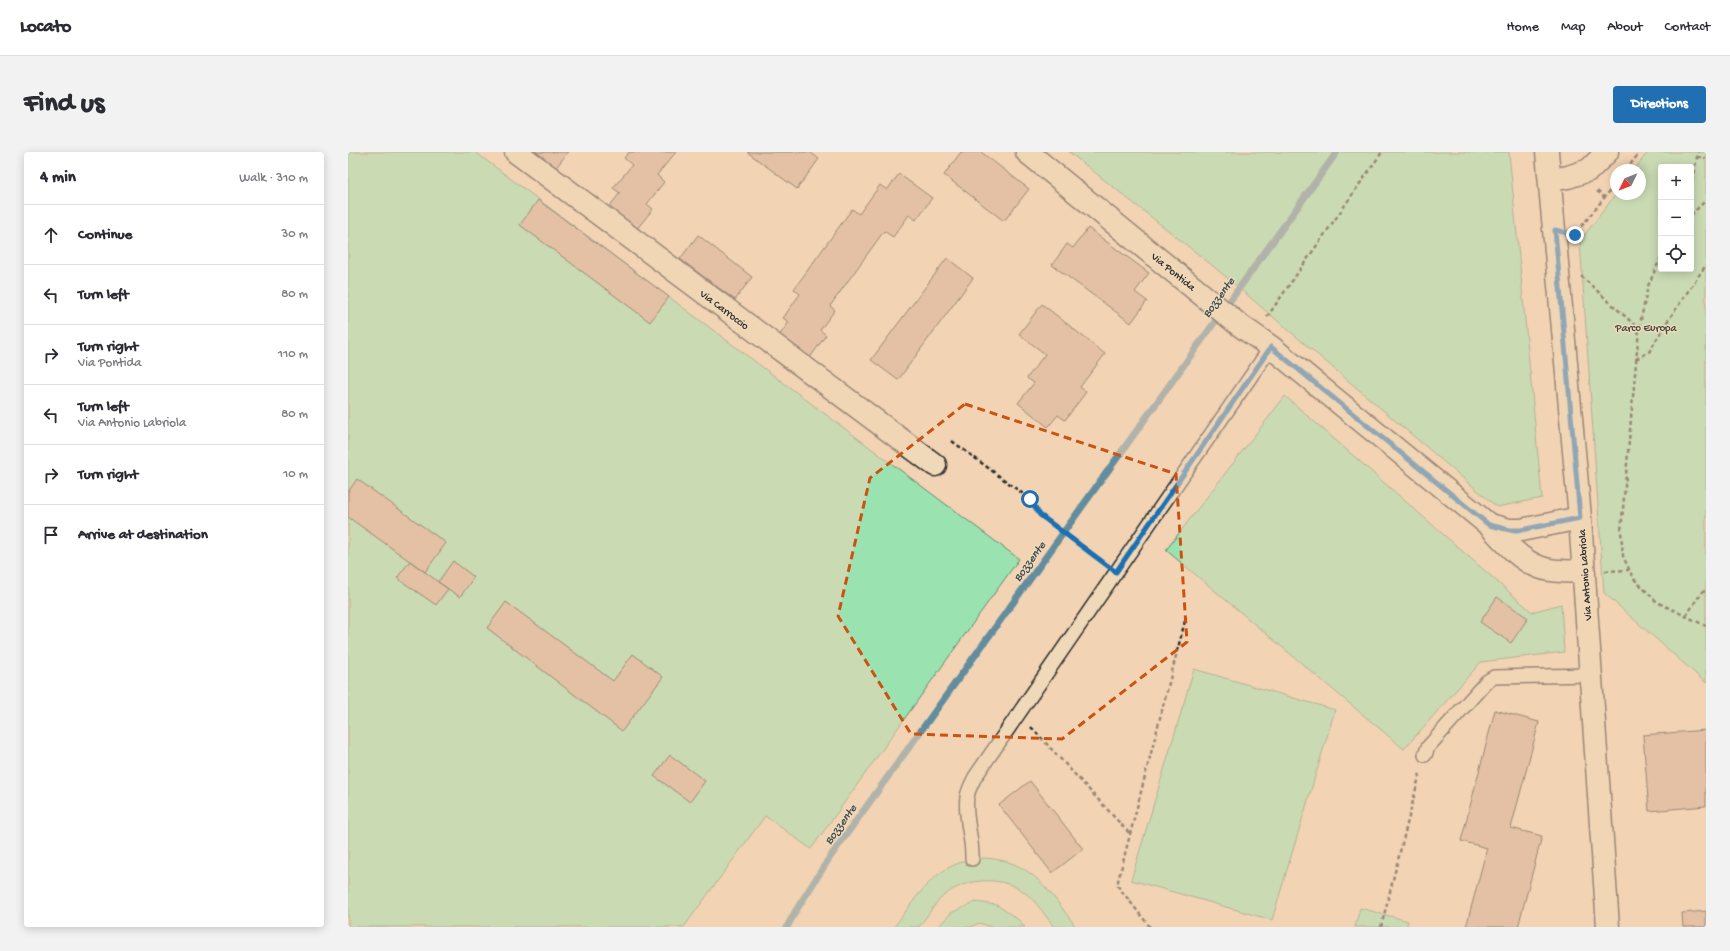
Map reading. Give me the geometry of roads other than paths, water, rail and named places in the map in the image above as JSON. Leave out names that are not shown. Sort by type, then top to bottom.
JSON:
[{"type":"street","name":"Via Carroccio","points":[[516,152],[935,465]]},
{"type":"street","name":"Via Pontida","points":[[1028,152],[1195,289],[1489,525],[1514,552],[1531,563],[1549,570],[1584,572]]},
{"type":"street","name":"Via Antonio Labriola","points":[[1547,152],[1551,180],[1580,518],[1608,927]]},
{"type":"street","points":[[1551,180],[1568,178],[1589,170],[1607,152]]},
{"type":"street","name":"Via Pontida","points":[[1489,525],[1510,530],[1521,530],[1580,518]]},
{"type":"lane","points":[[972,859],[972,846],[966,816],[967,795],[975,777],[1116,572],[1254,335]]},
{"type":"lane","points":[[1425,755],[1428,747],[1486,682],[1494,677],[1591,676]]},
{"type":"waterway","name":"Bozzente","points":[[787,927],[828,860],[1337,152]]},
{"type":"park label","name":"Parco Europa","points":[[1646,327]]}]
